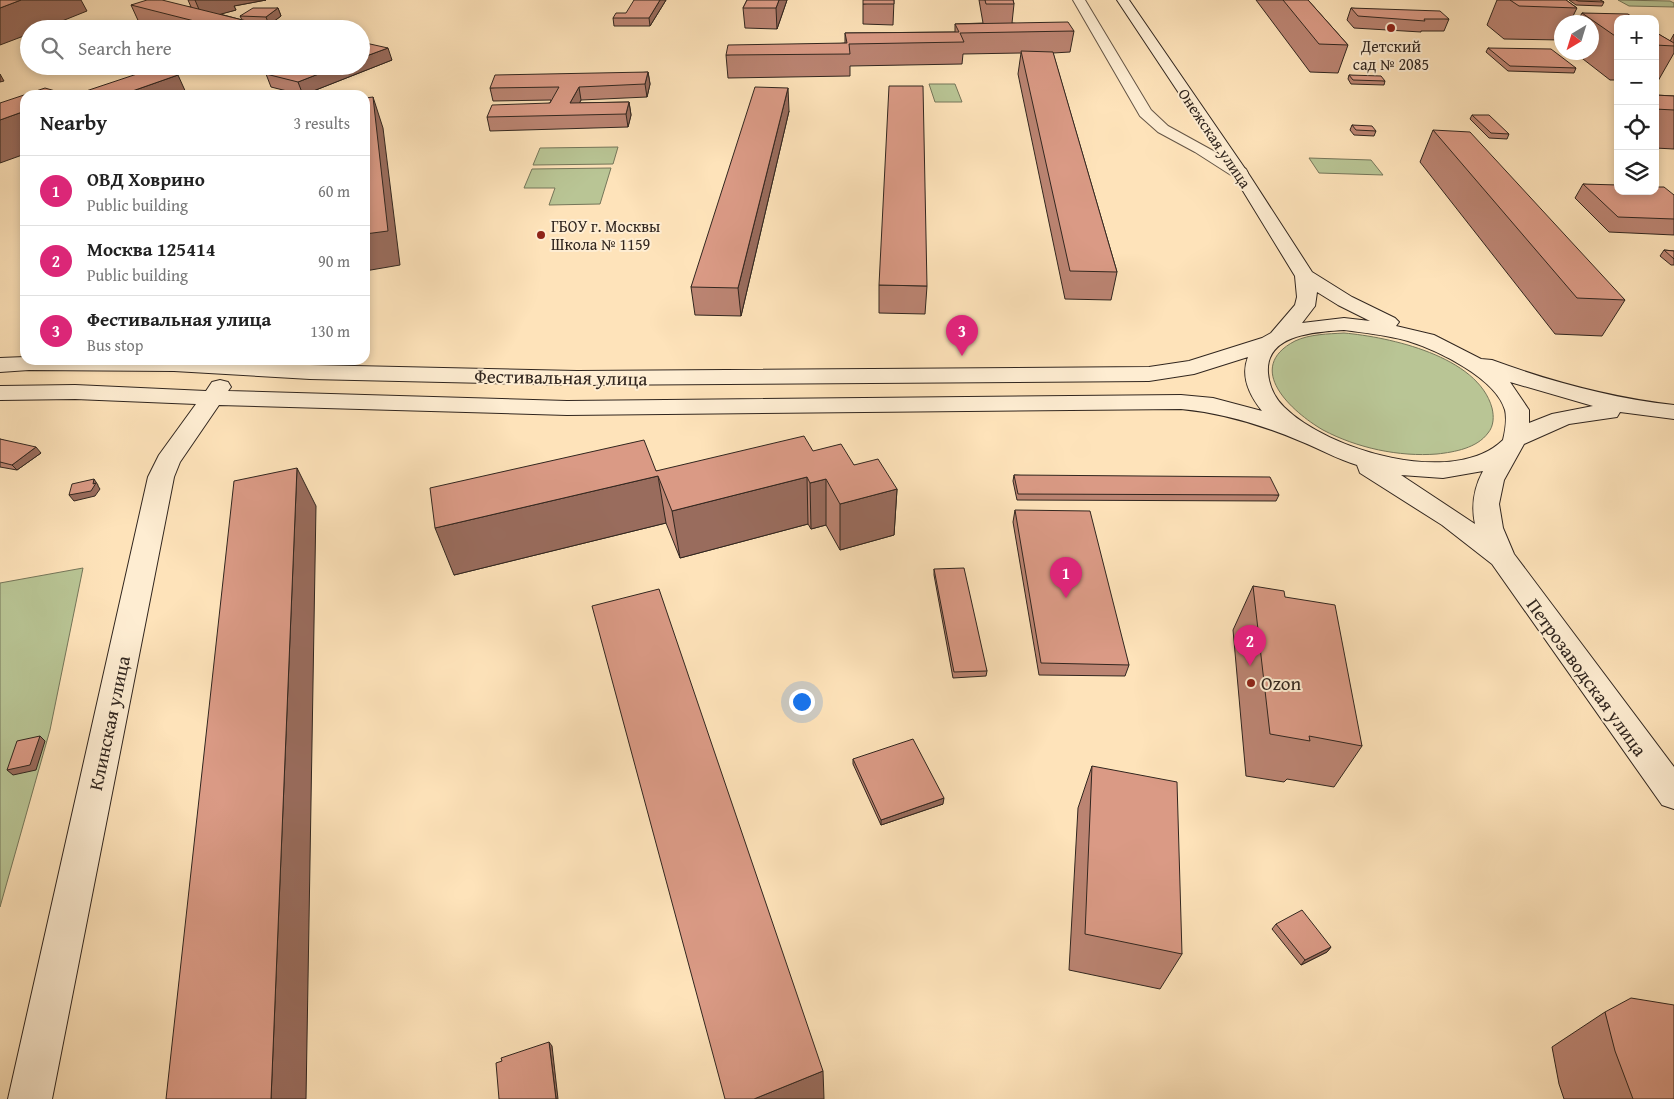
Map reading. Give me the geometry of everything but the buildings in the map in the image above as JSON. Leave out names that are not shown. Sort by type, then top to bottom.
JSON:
[{"type":"main road","points":[[1079,0],[1145,113],[1163,129],[1240,173]]},
{"type":"main road","name":"Онежская улица","points":[[1123,0],[1240,173],[1305,276],[1345,301],[1426,340]]},
{"type":"main road","name":"Онежская улица","points":[[1305,276],[1307,297],[1305,306],[1260,354],[1254,369],[1259,389],[1268,404],[1283,419],[1310,436]]},
{"type":"main road","name":"Фестивальная улица","points":[[168,365],[310,372],[577,378],[1154,374],[1188,369],[1311,326],[1344,324],[1391,330],[1426,340]]},
{"type":"main road","points":[[1426,340],[1464,358],[1547,388],[1589,400],[1663,411]]},
{"type":"main road","points":[[1464,358],[1498,383],[1511,398],[1518,412],[1511,445]]},
{"type":"main road","name":"Фестивальная улица","points":[[0,365],[20,365]]},
{"type":"main road","name":"Клинская улица","points":[[30,1099],[161,477],[168,461],[234,367]]},
{"type":"main road","name":"Фестивальная улица","points":[[0,392],[596,408],[1181,402],[1213,405],[1245,412],[1310,436]]},
{"type":"main road","points":[[1310,436],[1344,453],[1380,463],[1418,470],[1454,469],[1481,464],[1560,417],[1585,413],[1663,411]]},
{"type":"main road","name":"Петрозаводская улица","points":[[1511,445],[1492,475],[1486,498],[1486,516],[1491,535],[1502,558],[1674,794]]},
{"type":"main road","name":"Петрозаводская улица","points":[[1344,453],[1421,499],[1476,537],[1502,558]]},
{"type":"green space","points":[[1618,0],[1670,1],[1674,3],[1674,7],[1629,6]]},
{"type":"green space","points":[[929,84],[955,84],[962,102],[935,102]]},
{"type":"green space","points":[[618,147],[613,164],[533,165],[540,148]]},
{"type":"green space","points":[[1309,158],[1371,160],[1383,175],[1319,173]]},
{"type":"green space","points":[[611,168],[600,204],[549,205],[555,188],[524,188],[532,169]]},
{"type":"green space","points":[[1344,333],[1384,339],[1407,345],[1430,352],[1451,362],[1469,375],[1483,390],[1493,411],[1493,421],[1490,430],[1472,446],[1437,454],[1423,455],[1378,450],[1350,442],[1323,430],[1298,412],[1287,401],[1278,389],[1273,376],[1273,364],[1280,352],[1295,341],[1325,334]]},
{"type":"green space","points":[[83,568],[50,730],[0,907],[0,583]]},
{"type":"place","name":"Детский сад № 2085","points":[[1391,28]]},
{"type":"place","name":"ГБОУ г. Москвы Школа № 1159","points":[[541,235]]},
{"type":"place","name":"Фестивальная улица","points":[[962,356]]},
{"type":"place","name":"ОВД Ховрино","points":[[1066,598]]},
{"type":"place","name":"Москва 125414","points":[[1250,666]]},
{"type":"place","name":"Ozon","points":[[1251,683]]}]
